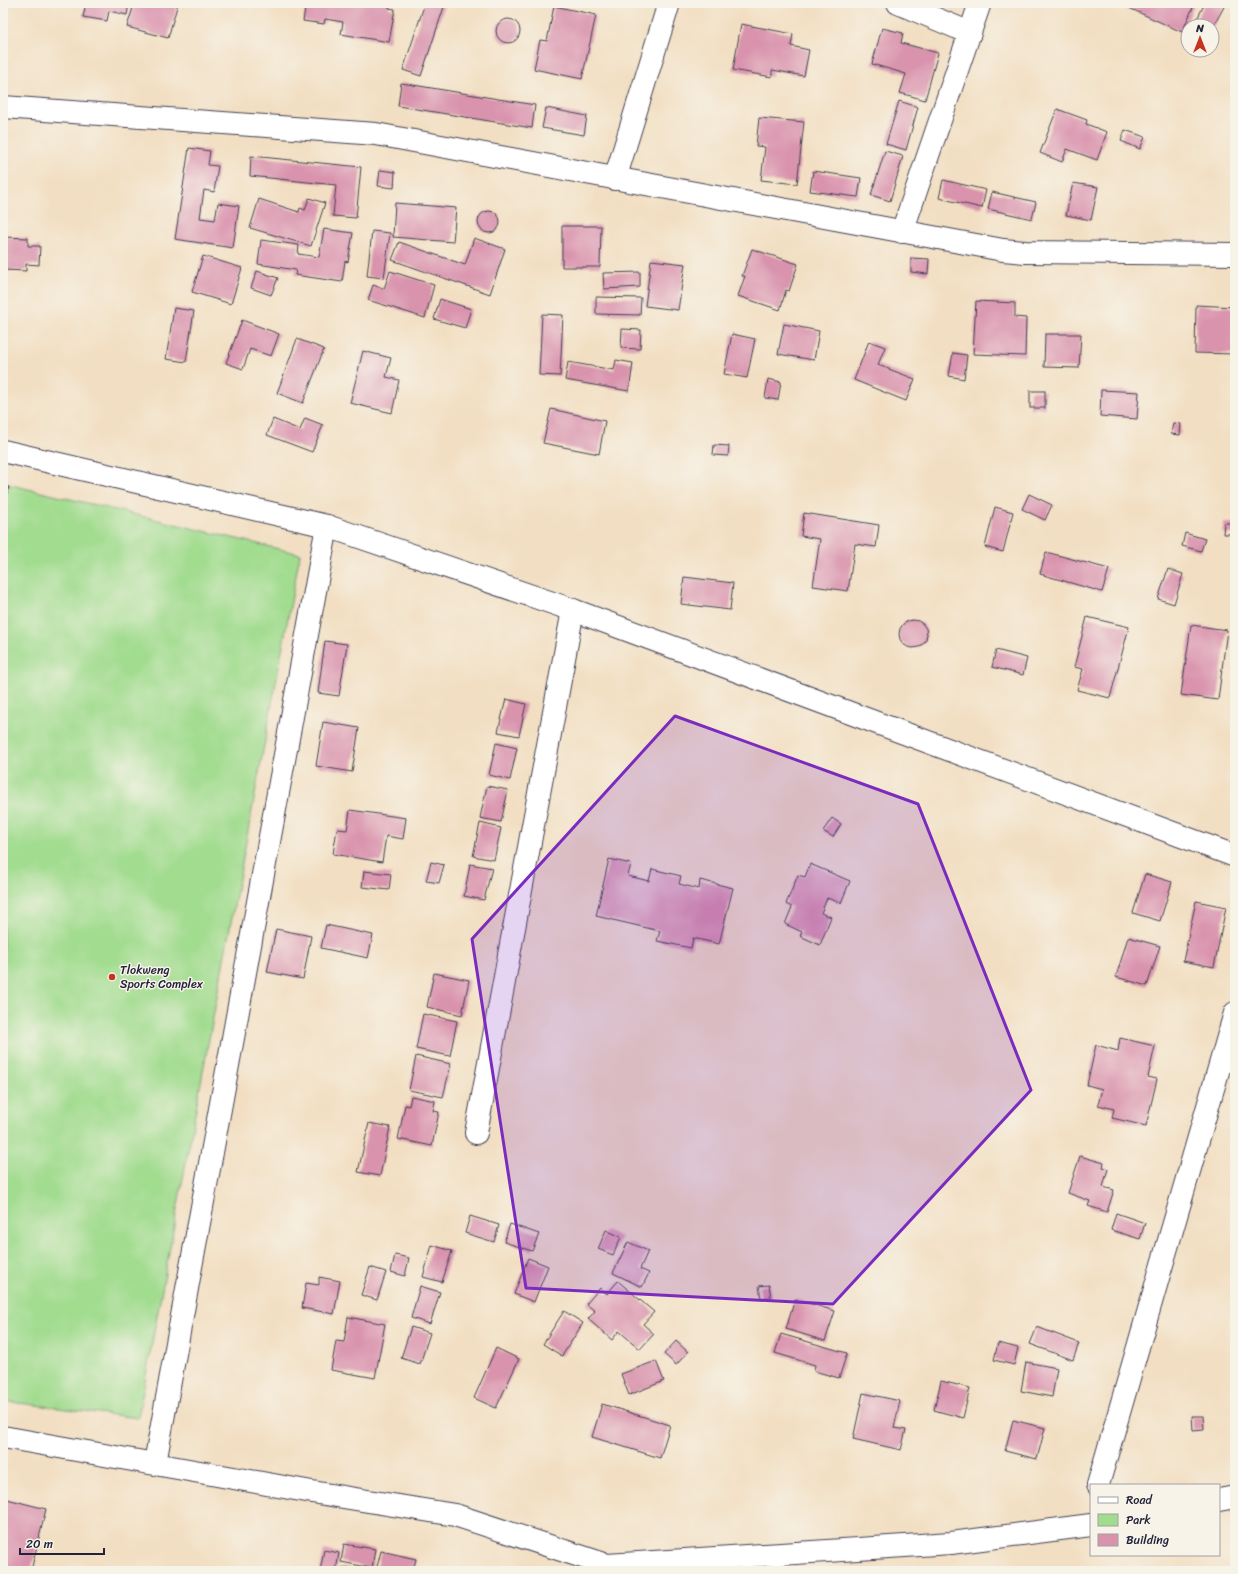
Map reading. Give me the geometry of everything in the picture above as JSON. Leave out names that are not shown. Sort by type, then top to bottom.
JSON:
[{"type":"street","points":[[616,179],[669,3]]},
{"type":"street","points":[[898,3],[970,33]]},
{"type":"street","points":[[902,232],[980,3]]},
{"type":"street","points":[[3,107],[376,134],[1003,250],[1025,252],[1235,254]]},
{"type":"street","points":[[3,451],[327,526],[573,610],[1235,856]]},
{"type":"street","points":[[154,1463],[327,526]]},
{"type":"street","points":[[476,1133],[573,610]]},
{"type":"street","points":[[1098,1484],[1235,1013]]},
{"type":"street","points":[[3,1437],[319,1493],[455,1515],[607,1565],[951,1543],[1089,1520]]},
{"type":"street","points":[[1220,1500],[1235,1497]]},
{"type":"highlighted area","points":[[675,716],[918,804],[1031,1090],[833,1304],[526,1288],[472,939]]},
{"type":"green space","name":"Tlokweng Sports Complex","points":[[3,483],[300,554],[138,1418],[3,1401]]},
{"type":"building","points":[[86,3],[129,3],[127,15],[109,11],[107,21],[83,17]]},
{"type":"building","points":[[147,3],[178,3],[168,38],[127,27],[134,4],[146,7]]},
{"type":"building","points":[[306,3],[389,3],[389,8],[395,9],[389,42],[341,34],[343,22],[325,19],[324,24],[303,21]]},
{"type":"building","points":[[425,3],[431,3],[444,7],[421,76],[403,70]]},
{"type":"building","points":[[1118,3],[1195,3],[1188,18],[1180,18],[1180,31]]},
{"type":"building","points":[[1205,3],[1226,3],[1218,18],[1198,18]]},
{"type":"building","points":[[554,6],[596,15],[582,79],[534,69],[540,40],[547,41]]},
{"type":"building","points":[[508,19],[517,22],[520,31],[517,40],[508,43],[499,40],[496,31],[499,22]]},
{"type":"building","points":[[741,24],[793,34],[791,46],[809,50],[804,76],[772,70],[772,77],[733,70]]},
{"type":"building","points":[[882,28],[903,33],[901,43],[938,53],[925,100],[900,93],[906,74],[872,64]]},
{"type":"building","points":[[401,83],[535,105],[532,128],[398,106]]},
{"type":"building","points":[[899,101],[918,107],[906,150],[886,144]]},
{"type":"building","points":[[546,108],[587,116],[584,135],[542,128]]},
{"type":"building","points":[[1057,109],[1087,120],[1086,124],[1107,132],[1097,160],[1067,149],[1062,162],[1040,153]]},
{"type":"building","points":[[759,118],[804,122],[797,184],[761,180],[765,147],[756,146]]},
{"type":"building","points":[[1125,130],[1145,137],[1140,149],[1121,141]]},
{"type":"building","points":[[189,148],[210,151],[208,165],[218,166],[214,192],[204,190],[200,218],[215,220],[218,203],[239,206],[233,248],[175,239]]},
{"type":"building","points":[[885,151],[903,156],[890,201],[871,195]]},
{"type":"building","points":[[251,156],[361,167],[356,218],[333,216],[336,185],[250,176]]},
{"type":"building","points":[[380,170],[395,172],[394,188],[378,186]]},
{"type":"building","points":[[813,171],[861,178],[858,197],[810,191]]},
{"type":"building","points":[[943,180],[986,190],[982,208],[939,198]]},
{"type":"building","points":[[1073,183],[1098,187],[1091,220],[1066,215]]},
{"type":"building","points":[[992,192],[1036,202],[1032,219],[988,209]]},
{"type":"building","points":[[309,198],[325,203],[311,246],[250,228],[259,199],[299,212],[300,208],[305,210]]},
{"type":"building","points":[[395,203],[456,208],[453,242],[393,237]]},
{"type":"building","points":[[485,211],[493,211],[500,218],[500,226],[493,233],[485,233],[478,226],[478,218]]},
{"type":"building","points":[[562,226],[601,226],[600,267],[562,267]]},
{"type":"building","points":[[324,229],[353,233],[348,262],[345,261],[342,282],[295,275],[296,270],[258,264],[261,240],[299,245],[298,254],[319,257]]},
{"type":"building","points":[[372,231],[390,233],[384,278],[367,276]]},
{"type":"building","points":[[3,237],[28,238],[28,246],[40,246],[39,265],[26,264],[26,271],[3,270]]},
{"type":"building","points":[[474,238],[505,249],[490,294],[392,260],[399,242],[465,265]]},
{"type":"building","points":[[752,249],[798,264],[789,291],[786,290],[780,310],[738,296],[745,276],[742,276]]},
{"type":"building","points":[[203,256],[242,268],[231,304],[192,292]]},
{"type":"building","points":[[911,258],[929,259],[928,274],[911,272]]},
{"type":"building","points":[[651,260],[685,264],[678,310],[645,306]]},
{"type":"building","points":[[257,271],[278,278],[271,295],[251,288]]},
{"type":"building","points":[[390,271],[434,285],[425,318],[368,300],[373,285],[384,289]]},
{"type":"building","points":[[640,272],[640,287],[604,289],[603,273]]},
{"type":"building","points":[[596,297],[641,298],[640,315],[596,314]]},
{"type":"building","points":[[440,299],[471,309],[465,328],[434,319]]},
{"type":"building","points":[[976,301],[1015,303],[1015,317],[1026,318],[1025,356],[973,354]]},
{"type":"building","points":[[1196,305],[1235,307],[1235,354],[1195,353]]},
{"type":"building","points":[[174,308],[194,311],[186,362],[166,359]]},
{"type":"building","points":[[542,314],[563,315],[560,376],[539,375]]},
{"type":"building","points":[[242,320],[279,334],[271,356],[250,349],[243,369],[226,363]]},
{"type":"building","points":[[784,324],[819,331],[814,360],[778,354]]},
{"type":"building","points":[[622,329],[641,330],[640,349],[621,348]]},
{"type":"building","points":[[732,334],[755,339],[747,378],[724,374]]},
{"type":"building","points":[[1045,334],[1081,334],[1079,368],[1044,367]]},
{"type":"building","points":[[297,339],[324,349],[303,403],[277,393]]},
{"type":"building","points":[[869,341],[885,347],[878,365],[915,379],[906,401],[854,380]]},
{"type":"building","points":[[363,351],[391,358],[386,377],[399,380],[392,413],[350,403]]},
{"type":"building","points":[[953,353],[967,355],[964,379],[949,376]]},
{"type":"building","points":[[616,360],[633,363],[629,391],[565,380],[568,362],[614,370]]},
{"type":"building","points":[[768,379],[781,382],[778,400],[765,398]]},
{"type":"building","points":[[1101,390],[1139,392],[1137,419],[1100,416]]},
{"type":"building","points":[[1030,391],[1045,391],[1045,408],[1030,408]]},
{"type":"building","points":[[551,409],[605,421],[599,454],[543,443]]},
{"type":"building","points":[[305,418],[323,425],[312,452],[267,435],[273,419],[300,430]]},
{"type":"building","points":[[1173,423],[1181,424],[1180,435],[1171,434]]},
{"type":"building","points":[[714,445],[729,446],[728,456],[713,455]]},
{"type":"building","points":[[3,485],[9,487],[6,496],[3,496]]},
{"type":"building","points":[[1029,494],[1052,505],[1045,520],[1022,509]]},
{"type":"building","points":[[995,507],[1013,512],[1003,552],[985,547]]},
{"type":"building","points":[[804,513],[879,525],[876,547],[855,544],[848,591],[813,586],[820,539],[801,536]]},
{"type":"building","points":[[1224,523],[1235,523],[1235,534],[1223,534]]},
{"type":"building","points":[[1185,533],[1205,539],[1201,551],[1182,546]]},
{"type":"building","points":[[1046,552],[1109,569],[1102,592],[1040,574]]},
{"type":"building","points":[[1168,569],[1183,574],[1174,604],[1158,599]]},
{"type":"building","points":[[684,577],[733,583],[730,610],[681,604]]},
{"type":"building","points":[[1087,617],[1129,627],[1110,698],[1077,690],[1083,669],[1074,667]]},
{"type":"building","points":[[913,620],[923,624],[927,634],[923,644],[913,648],[903,644],[899,634],[903,624]]},
{"type":"building","points":[[1191,625],[1227,630],[1218,700],[1181,695]]},
{"type":"building","points":[[325,641],[347,644],[339,696],[318,693]]},
{"type":"building","points":[[996,650],[1027,658],[1023,675],[992,667]]},
{"type":"building","points":[[506,699],[526,704],[519,736],[498,732]]},
{"type":"building","points":[[323,722],[359,728],[352,772],[316,766]]},
{"type":"building","points":[[496,743],[517,748],[510,780],[489,775]]},
{"type":"building","points":[[487,786],[508,790],[501,822],[480,818]]},
{"type":"building","points":[[350,810],[406,818],[403,839],[386,836],[382,862],[333,854],[337,829],[347,830]]},
{"type":"building","points":[[832,818],[841,824],[833,837],[823,831]]},
{"type":"building","points":[[480,823],[501,828],[494,860],[473,856]]},
{"type":"building","points":[[609,859],[631,864],[628,876],[649,881],[652,869],[681,876],[679,884],[699,889],[700,880],[733,888],[719,944],[693,938],[691,948],[657,941],[660,931],[596,916]]},
{"type":"building","points":[[431,862],[444,865],[439,883],[426,881]]},
{"type":"building","points":[[470,864],[492,868],[484,900],[464,896]]},
{"type":"building","points":[[810,864],[850,881],[841,903],[827,898],[821,913],[831,917],[820,945],[800,936],[802,932],[785,924],[792,907],[786,904],[798,875],[805,877]]},
{"type":"building","points":[[364,871],[391,874],[389,890],[362,887]]},
{"type":"building","points":[[1145,874],[1172,882],[1160,921],[1133,913]]},
{"type":"building","points":[[1196,901],[1226,907],[1214,967],[1183,961]]},
{"type":"building","points":[[326,925],[373,935],[368,958],[321,948]]},
{"type":"building","points":[[276,929],[311,936],[303,979],[267,972]]},
{"type":"building","points":[[1128,937],[1160,946],[1147,986],[1116,977]]},
{"type":"building","points":[[434,973],[469,980],[462,1015],[427,1007]]},
{"type":"building","points":[[423,1014],[457,1021],[450,1056],[416,1049]]},
{"type":"building","points":[[1120,1038],[1155,1046],[1148,1077],[1157,1079],[1146,1126],[1112,1118],[1114,1109],[1098,1105],[1102,1089],[1087,1085],[1096,1045],[1118,1051]]},
{"type":"building","points":[[416,1056],[451,1064],[443,1097],[409,1090]]},
{"type":"building","points":[[411,1096],[435,1101],[433,1111],[439,1112],[432,1146],[398,1139],[405,1105],[409,1106]]},
{"type":"building","points":[[369,1123],[390,1127],[380,1176],[358,1172]]},
{"type":"building","points":[[1080,1156],[1104,1163],[1103,1167],[1108,1169],[1103,1187],[1114,1190],[1107,1212],[1088,1206],[1090,1201],[1068,1193]]},
{"type":"building","points":[[1116,1213],[1145,1223],[1140,1239],[1111,1230]]},
{"type":"building","points":[[470,1216],[499,1225],[494,1242],[465,1233]]},
{"type":"building","points":[[510,1224],[539,1234],[532,1251],[504,1242]]},
{"type":"building","points":[[606,1230],[621,1237],[613,1255],[598,1249]]},
{"type":"building","points":[[628,1242],[648,1251],[640,1269],[649,1273],[642,1287],[613,1273]]},
{"type":"building","points":[[432,1245],[452,1251],[442,1282],[423,1277]]},
{"type":"building","points":[[395,1255],[409,1258],[405,1276],[391,1272]]},
{"type":"building","points":[[528,1258],[548,1266],[534,1302],[514,1294]]},
{"type":"building","points":[[370,1267],[386,1272],[377,1300],[361,1295]]},
{"type":"building","points":[[319,1277],[340,1281],[334,1314],[302,1308],[306,1283],[319,1285]]},
{"type":"building","points":[[618,1281],[654,1312],[643,1324],[654,1334],[640,1349],[619,1331],[612,1340],[588,1319],[595,1311],[586,1304],[600,1288],[607,1294]]},
{"type":"building","points":[[769,1285],[771,1297],[761,1298],[759,1286]]},
{"type":"building","points":[[420,1286],[440,1292],[430,1324],[411,1318]]},
{"type":"building","points":[[795,1299],[835,1311],[825,1341],[786,1329]]},
{"type":"building","points":[[564,1311],[583,1323],[562,1356],[543,1344]]},
{"type":"building","points":[[348,1317],[385,1324],[375,1378],[331,1370],[336,1341],[344,1342]]},
{"type":"building","points":[[411,1327],[430,1333],[420,1364],[401,1358]]},
{"type":"building","points":[[1037,1327],[1079,1343],[1073,1360],[1030,1344]]},
{"type":"building","points":[[781,1334],[847,1353],[839,1378],[814,1371],[815,1365],[775,1353]]},
{"type":"building","points":[[676,1341],[688,1352],[676,1365],[664,1354]]},
{"type":"building","points":[[998,1343],[1018,1348],[1014,1365],[994,1360]]},
{"type":"building","points":[[496,1348],[519,1359],[496,1408],[474,1398]]},
{"type":"building","points":[[656,1361],[664,1381],[629,1395],[621,1374]]},
{"type":"building","points":[[1026,1362],[1057,1368],[1052,1397],[1021,1391]]},
{"type":"building","points":[[941,1381],[970,1388],[963,1418],[934,1410]]},
{"type":"building","points":[[863,1393],[900,1401],[894,1428],[906,1430],[901,1450],[853,1439]]},
{"type":"building","points":[[602,1404],[670,1425],[660,1458],[592,1437]]},
{"type":"building","points":[[1192,1416],[1203,1416],[1204,1429],[1193,1430]]},
{"type":"building","points":[[1013,1420],[1045,1428],[1037,1459],[1005,1451]]},
{"type":"building","points":[[3,1498],[46,1509],[31,1571],[3,1571]]},
{"type":"building","points":[[344,1544],[375,1549],[372,1568],[341,1562]]},
{"type":"building","points":[[324,1550],[339,1553],[336,1571],[320,1571]]},
{"type":"building","points":[[381,1551],[416,1559],[413,1571],[376,1571]]},
{"type":"building","points":[[343,1567],[357,1570],[357,1571],[342,1571]]},
{"type":"place","name":"Tlokweng Sports Complex","points":[[112,977]]}]
